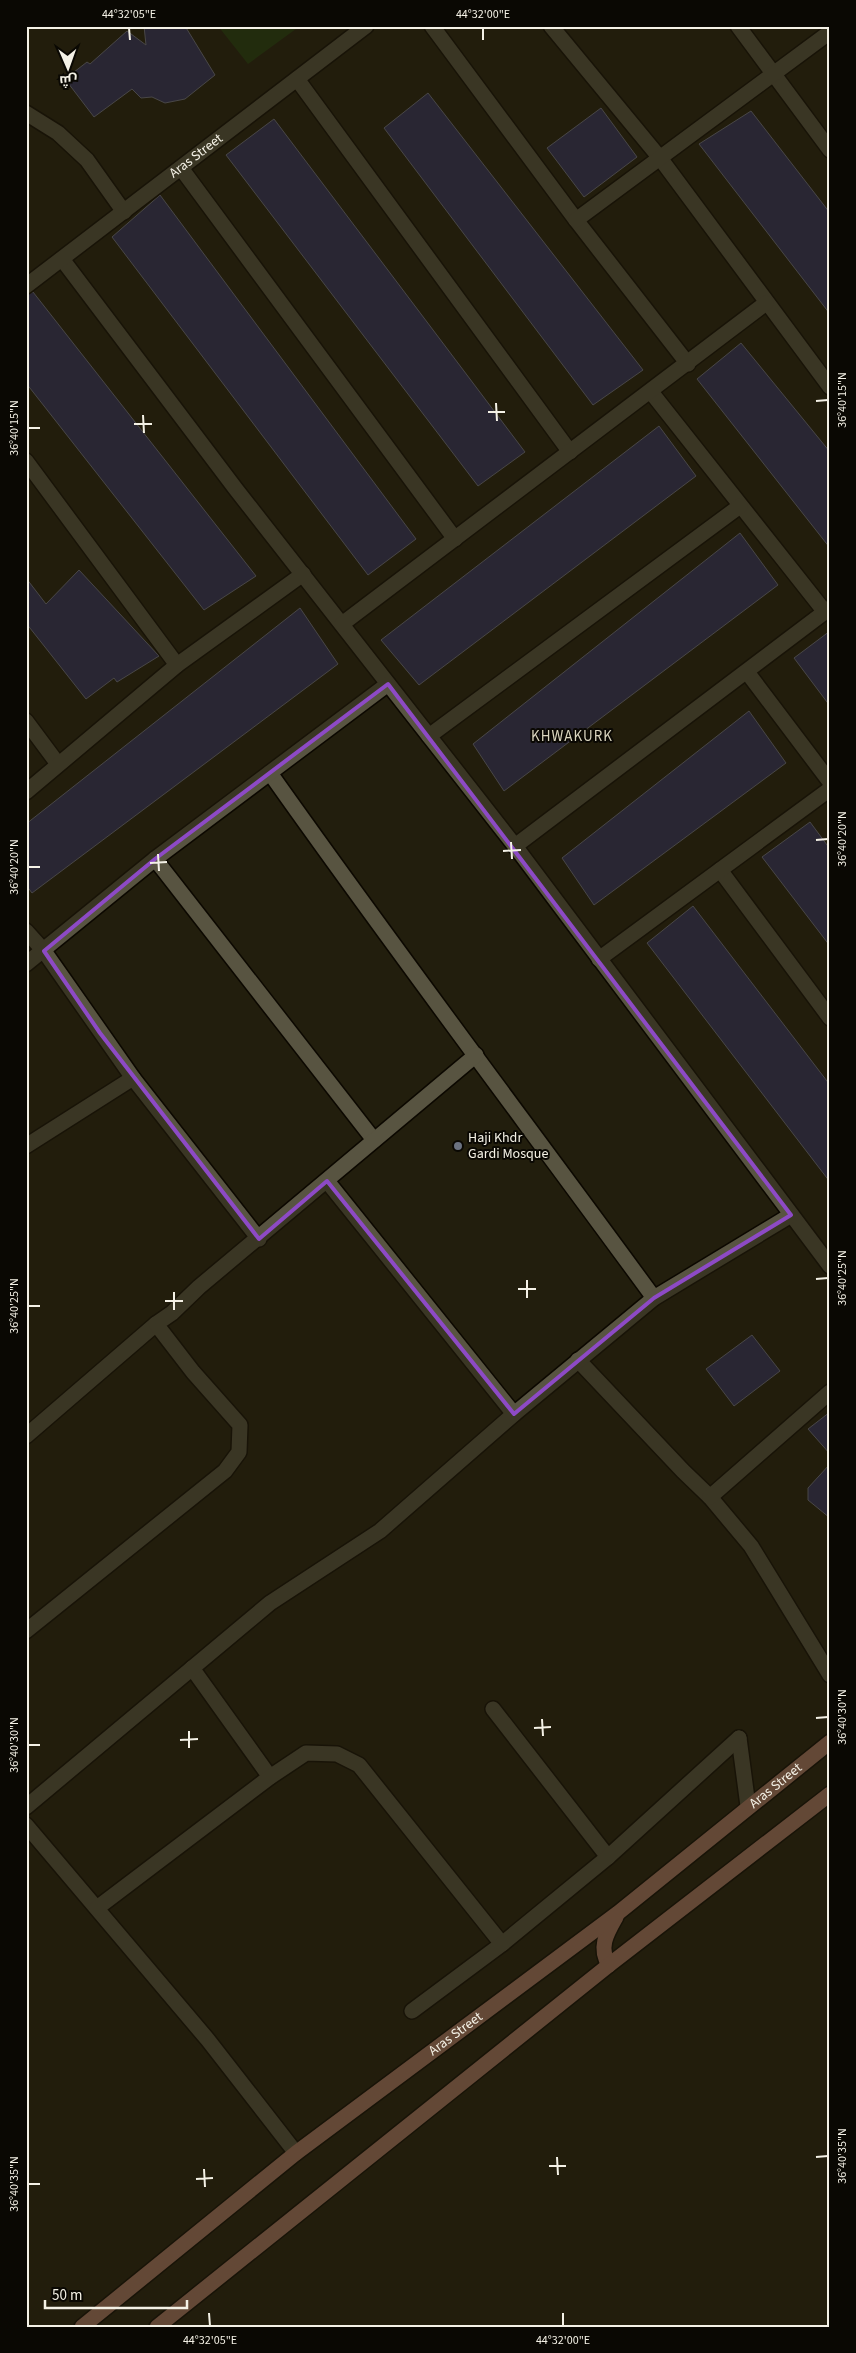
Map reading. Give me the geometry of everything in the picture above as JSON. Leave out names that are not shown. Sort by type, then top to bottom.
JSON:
[{"type":"main road","name":"Aras Street","points":[[82,2327],[296,2153],[618,1913],[748,1806],[830,1742]]},
{"type":"main road","points":[[157,2327],[609,1965],[830,1794]]},
{"type":"main road","points":[[609,1965],[604,1957],[603,1948],[605,1938],[618,1913]]},
{"type":"street","name":"Aras Street","points":[[26,286],[366,26]]},
{"type":"street","points":[[432,26],[576,220],[688,364]]},
{"type":"street","points":[[552,26],[660,158],[830,387]]},
{"type":"street","points":[[738,26],[830,150]]},
{"type":"street","points":[[576,220],[830,32]]},
{"type":"street","points":[[296,80],[570,452]]},
{"type":"street","points":[[26,113],[58,133],[87,160],[124,212]]},
{"type":"street","points":[[181,168],[455,539]]},
{"type":"street","points":[[62,259],[514,846],[830,1266]]},
{"type":"street","points":[[342,624],[688,364],[766,303]]},
{"type":"street","points":[[514,846],[827,610],[740,506],[651,392]]},
{"type":"street","points":[[26,461],[177,665]]},
{"type":"street","points":[[429,736],[740,506]]},
{"type":"street","points":[[26,792],[177,665],[303,574]]},
{"type":"street","points":[[747,672],[830,782]]},
{"type":"street","points":[[26,964],[155,859],[388,684]]},
{"type":"street","points":[[26,721],[58,764]]},
{"type":"street","points":[[270,773],[366,911],[476,1055],[654,1298]]},
{"type":"street","points":[[599,959],[830,789]]},
{"type":"street","points":[[155,859],[374,1140]]},
{"type":"street","points":[[720,870],[830,1018]]},
{"type":"street","points":[[26,931],[44,951],[132,1078],[259,1239]]},
{"type":"street","points":[[26,1436],[156,1324],[172,1313],[199,1287],[259,1239],[476,1055]]},
{"type":"street","points":[[26,1146],[132,1078]]},
{"type":"street","points":[[326,1181],[514,1414]]},
{"type":"street","points":[[26,1807],[270,1603],[380,1531],[514,1414],[654,1298],[791,1215]]},
{"type":"street","points":[[26,1631],[225,1471],[239,1452],[240,1425],[193,1372],[156,1324]]},
{"type":"street","points":[[578,1360],[682,1472],[710,1497],[751,1546],[830,1675]]},
{"type":"street","points":[[710,1497],[830,1392]]},
{"type":"street","points":[[192,1668],[270,1777]]},
{"type":"street","points":[[493,1709],[608,1857]]},
{"type":"street","points":[[412,2011],[502,1944],[608,1857],[739,1738],[748,1806]]},
{"type":"street","points":[[97,1908],[270,1777],[306,1753],[337,1754],[360,1765],[502,1944]]},
{"type":"street","points":[[26,1826],[208,2040],[296,2153]]},
{"type":"highlighted area","points":[[388,684],[791,1215],[654,1298],[514,1414],[327,1181],[259,1239],[100,1033],[44,951],[155,859]]},
{"type":"green space","points":[[218,26],[300,26],[248,64]]},
{"type":"building","points":[[144,26],[185,26],[215,75],[185,99],[165,103],[152,97],[141,98],[132,89],[94,117],[65,79],[87,62],[90,64],[127,31],[146,45]]},
{"type":"building","points":[[428,93],[643,370],[593,405],[384,128]]},
{"type":"building","points":[[601,108],[637,157],[584,197],[547,148]]},
{"type":"building","points":[[751,111],[830,213],[830,314],[699,144]]},
{"type":"building","points":[[274,119],[525,452],[478,486],[226,155]]},
{"type":"building","points":[[160,195],[416,539],[368,575],[112,237]]},
{"type":"building","points":[[33,292],[256,576],[204,610],[26,383],[26,295]]},
{"type":"building","points":[[741,343],[830,452],[830,548],[697,379]]},
{"type":"building","points":[[659,426],[696,476],[419,685],[381,640]]},
{"type":"building","points":[[740,533],[778,585],[504,791],[473,744]]},
{"type":"building","points":[[79,570],[159,656],[117,682],[114,678],[86,699],[26,623],[26,578],[46,604]]},
{"type":"building","points":[[300,608],[338,664],[32,893],[26,885],[26,824]]},
{"type":"building","points":[[830,631],[830,706],[794,658]]},
{"type":"building","points":[[749,711],[786,763],[594,905],[562,858]]},
{"type":"building","points":[[810,822],[830,849],[830,946],[762,857]]},
{"type":"building","points":[[693,906],[830,1085],[830,1182],[647,943]]},
{"type":"building","points":[[752,1335],[780,1371],[734,1406],[706,1369]]},
{"type":"building","points":[[830,1412],[830,1454],[808,1429]]},
{"type":"building","points":[[830,1464],[830,1518],[808,1500],[808,1488]]},
{"type":"place","name":"Haji Khdr Gardi Mosque","points":[[458,1146]]},
{"type":"district","name":"KHWAKURK","points":[[572,736]]}]
